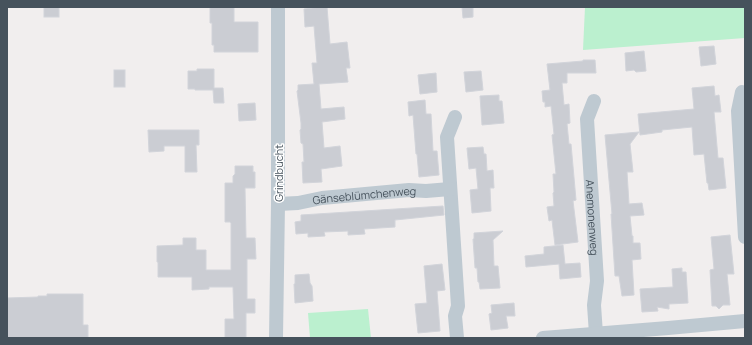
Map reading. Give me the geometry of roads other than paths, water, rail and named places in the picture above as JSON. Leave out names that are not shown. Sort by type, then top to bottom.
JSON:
[{"type":"street","name":"Grindbucht","points":[[276,338],[278,7]]},
{"type":"street","points":[[742,92],[738,111],[745,237]]},
{"type":"street","name":"Anemonenweg","points":[[594,101],[587,119],[597,280],[594,305],[596,334]]},
{"type":"street","points":[[455,117],[447,137],[458,306],[455,316],[457,338]]},
{"type":"street","name":"Gänseblümchenweg","points":[[278,204],[298,203],[322,198],[409,190],[426,191],[450,189]]},
{"type":"street","points":[[543,338],[596,334],[660,334],[745,321]]}]
